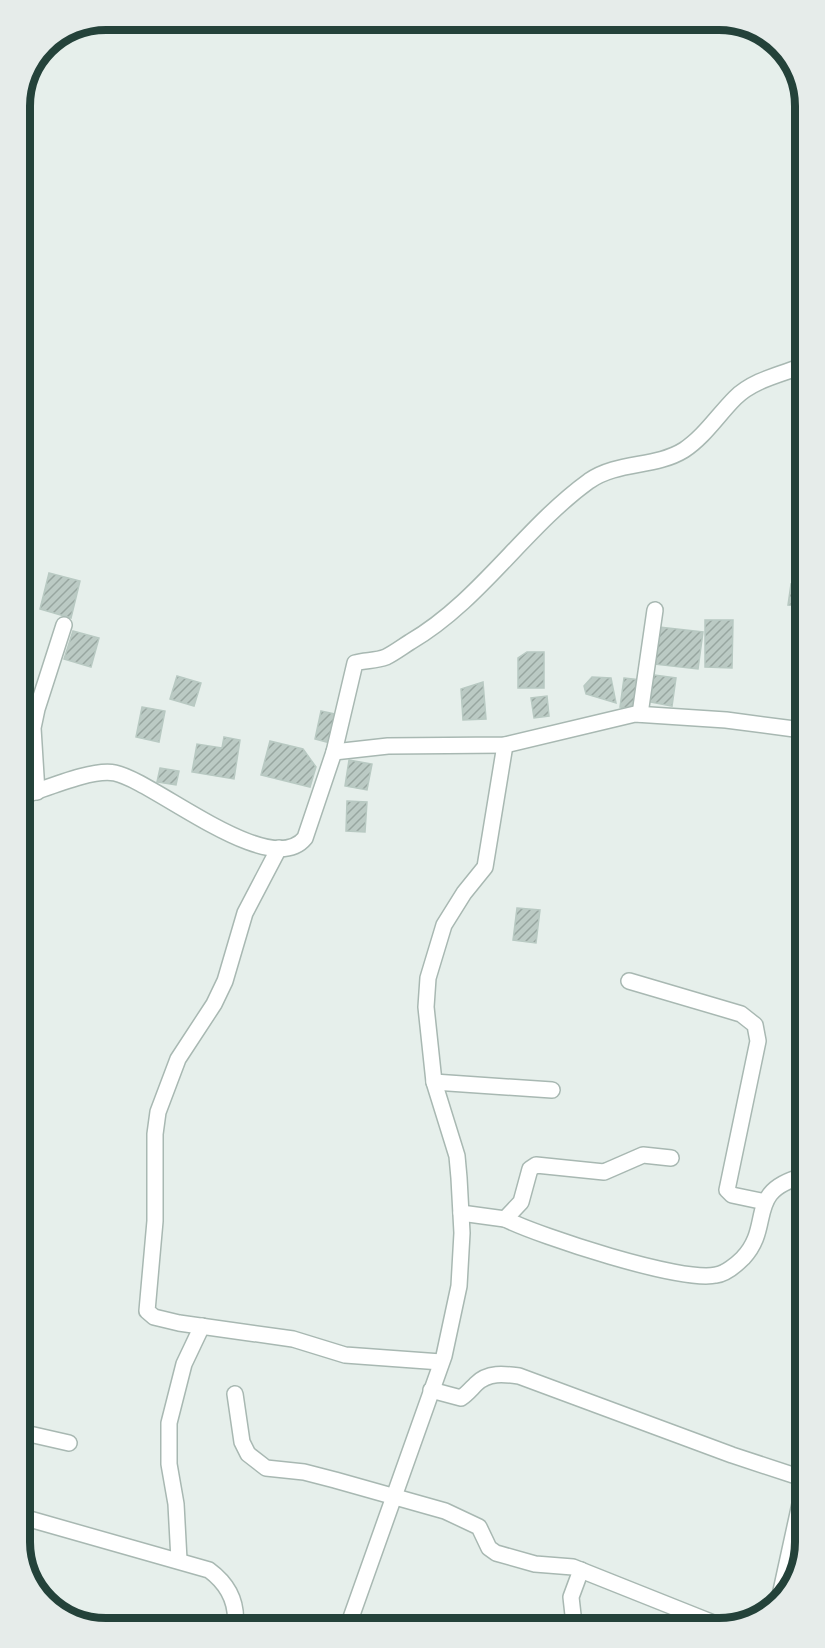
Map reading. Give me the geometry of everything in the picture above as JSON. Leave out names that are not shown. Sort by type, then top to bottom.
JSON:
[{"type":"street","points":[[64,625],[33,728],[30,794],[98,773],[118,773],[175,806],[264,848],[297,846],[305,838],[334,752],[350,694],[353,667],[359,662],[388,656],[440,622],[480,587],[563,501],[591,480],[617,468],[659,459],[683,450],[726,410],[735,398],[756,383],[795,369]]},
{"type":"street","points":[[640,714],[655,610]]},
{"type":"street","points":[[334,752],[388,746],[506,745],[583,728],[613,718],[640,714],[726,720],[795,729]]},
{"type":"street","points":[[351,1618],[441,1362],[459,1286],[461,1213],[457,1156],[434,1082],[426,1007],[428,978],[444,925],[484,867],[506,745]]},
{"type":"street","points":[[279,848],[245,913],[225,981],[214,1004],[178,1059],[158,1112],[155,1134],[155,1221],[147,1311],[154,1317],[293,1340],[345,1355],[441,1362]]},
{"type":"street","points":[[629,981],[741,1014],[755,1025],[758,1041],[727,1190],[732,1195],[765,1202]]},
{"type":"street","points":[[434,1082],[552,1090]]},
{"type":"street","points":[[506,1219],[521,1202],[530,1169],[536,1165],[604,1172],[643,1155],[671,1158]]},
{"type":"street","points":[[461,1213],[506,1219],[541,1235],[636,1262],[692,1275],[716,1276],[735,1264],[750,1247],[765,1202],[773,1189],[795,1180]]},
{"type":"street","points":[[179,1560],[176,1504],[169,1464],[169,1423],[184,1364],[202,1326]]},
{"type":"street","points":[[431,1390],[461,1398],[481,1378],[501,1374],[519,1376],[795,1477]]},
{"type":"street","points":[[235,1394],[242,1442],[248,1454],[266,1468],[304,1472],[393,1495],[467,1519],[479,1527],[489,1548],[496,1554],[535,1564],[565,1565],[701,1618]]},
{"type":"street","points":[[30,1434],[69,1443]]},
{"type":"street","points":[[30,1519],[209,1570],[220,1578],[230,1592],[235,1607],[235,1618]]},
{"type":"street","points":[[783,1583],[795,1526]]},
{"type":"street","points":[[573,1618],[570,1597],[581,1570]]},
{"type":"building","points":[[49,573],[80,581],[71,618],[40,609]]},
{"type":"building","points":[[791,584],[795,585],[795,606],[788,605]]},
{"type":"building","points":[[705,620],[733,620],[732,668],[705,667]]},
{"type":"building","points":[[659,627],[703,632],[698,669],[655,664]]},
{"type":"building","points":[[73,631],[99,638],[91,667],[64,659]]},
{"type":"building","points":[[527,652],[544,652],[544,688],[518,688],[518,658]]},
{"type":"building","points":[[654,675],[676,678],[672,706],[650,702]]},
{"type":"building","points":[[177,676],[201,683],[194,706],[170,699]]},
{"type":"building","points":[[592,677],[611,678],[616,703],[586,694],[584,686]]},
{"type":"building","points":[[624,678],[641,680],[637,709],[620,707]]},
{"type":"building","points":[[483,682],[486,719],[463,720],[461,689]]},
{"type":"building","points":[[547,696],[549,716],[534,718],[531,698]]},
{"type":"building","points":[[142,707],[165,711],[159,742],[136,737]]},
{"type":"building","points":[[321,711],[340,715],[334,744],[315,739]]},
{"type":"building","points":[[224,737],[240,740],[234,779],[192,772],[197,744],[222,748]]},
{"type":"building","points":[[270,741],[303,749],[316,767],[310,787],[261,775]]},
{"type":"building","points":[[349,760],[372,764],[367,790],[345,786]]},
{"type":"building","points":[[160,768],[179,771],[176,785],[157,782]]},
{"type":"building","points":[[347,801],[367,802],[365,832],[346,831]]},
{"type":"building","points":[[517,908],[540,910],[536,943],[513,940]]}]
